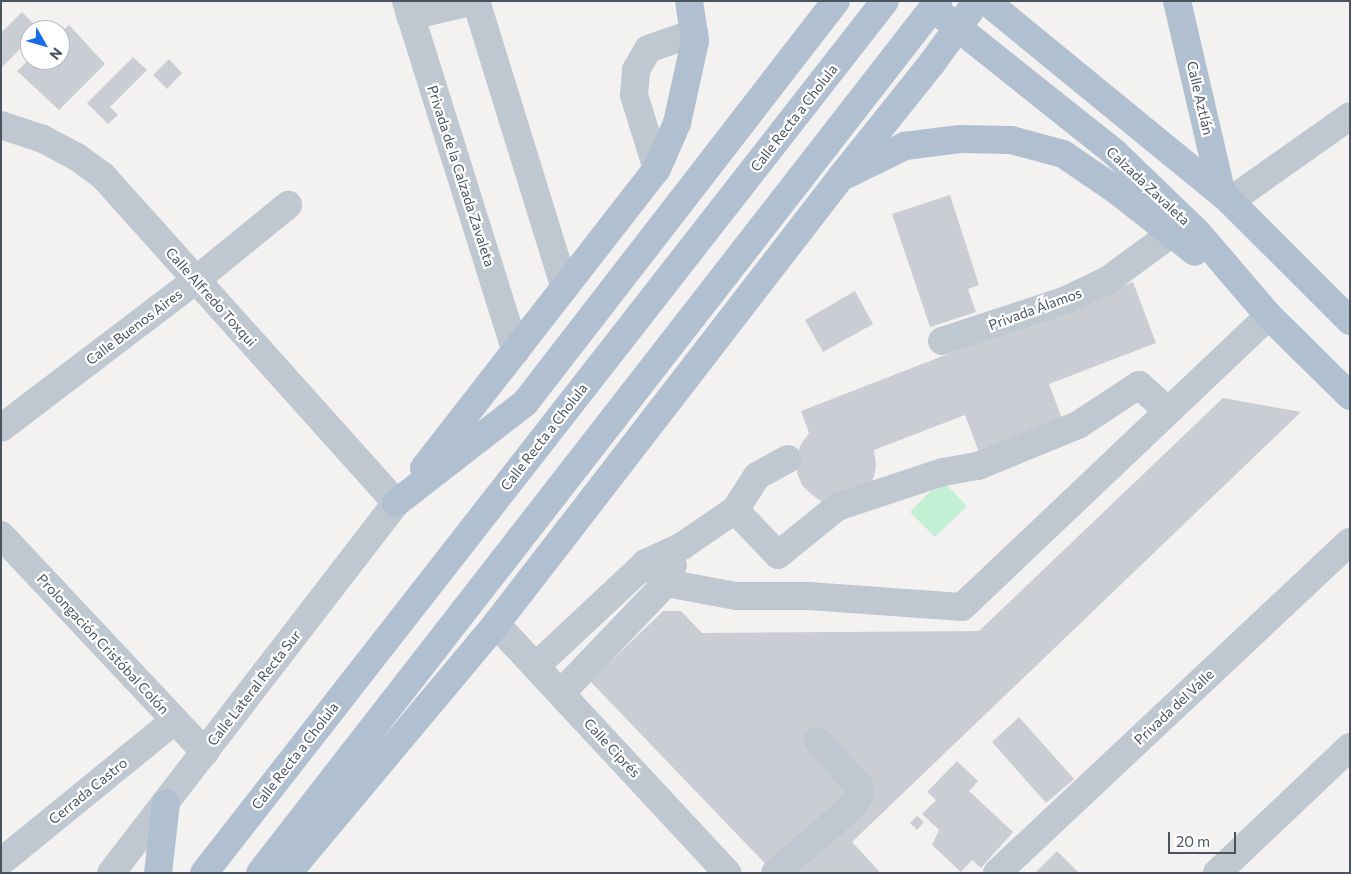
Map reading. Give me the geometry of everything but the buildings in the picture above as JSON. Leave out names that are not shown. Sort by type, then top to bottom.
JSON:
[{"type":"main road","points":[[396,503],[657,169],[677,123],[694,33],[690,1]]},
{"type":"main road","points":[[396,503],[525,403],[836,1]]},
{"type":"main road","name":"Calzada Zavaleta","points":[[924,1],[1115,153],[1198,233],[1267,313],[1350,396]]},
{"type":"main road","points":[[260,873],[938,1]]},
{"type":"main road","points":[[290,872],[496,624],[932,63],[977,1]]},
{"type":"main road","points":[[986,1],[1226,198],[1350,320]]},
{"type":"main road","name":"Calle Aztlán","points":[[1176,1],[1226,198]]},
{"type":"main road","name":"Calle Recta a Cholula","points":[[204,873],[879,9]]},
{"type":"main road","points":[[841,178],[905,146],[960,139],[1011,140],[1063,154],[1172,233],[1267,313]]},
{"type":"main road","points":[[158,873],[166,803]]},
{"type":"street","points":[[408,9],[475,1],[565,288]]},
{"type":"street","name":"Privada de la Calzada Zavaleta","points":[[408,9],[516,351]]},
{"type":"street","points":[[657,169],[634,95],[636,70],[648,49],[694,33]]},
{"type":"street","points":[[1226,198],[1350,116]]},
{"type":"street","name":"Calle Alfredo Toxqui","points":[[1,125],[43,139],[77,157],[103,176],[396,503]]},
{"type":"street","name":"Calle Buenos Aires","points":[[1,428],[196,280],[288,205]]},
{"type":"street","name":"Privada Álamos","points":[[942,341],[1064,301],[1108,280],[1172,233]]},
{"type":"street","points":[[646,563],[666,583],[736,596],[808,596],[962,607],[1267,313]]},
{"type":"street","points":[[735,510],[778,555],[837,507],[911,481],[943,472],[978,466],[1078,425],[1139,385],[1167,410]]},
{"type":"street","points":[[536,666],[646,563],[682,546],[735,510],[757,476],[788,459]]},
{"type":"street","name":"Calle Lateral Recta Sur","points":[[111,873],[396,503]]},
{"type":"street","name":"Prolongación Cristóbal Colón","points":[[1,535],[205,752]]},
{"type":"street","name":"Privada del Valle","points":[[997,873],[1350,542]]},
{"type":"street","points":[[561,693],[666,583],[682,546]]},
{"type":"street","name":"Calle Ciprés","points":[[496,624],[727,873]]},
{"type":"street","name":"Cerrada Castro","points":[[1,862],[174,721]]},
{"type":"street","points":[[775,873],[854,806],[860,794],[859,786],[818,742]]},
{"type":"street","points":[[1218,873],[1350,747]]},
{"type":"green space","points":[[942,480],[967,506],[935,537],[910,512]]}]
